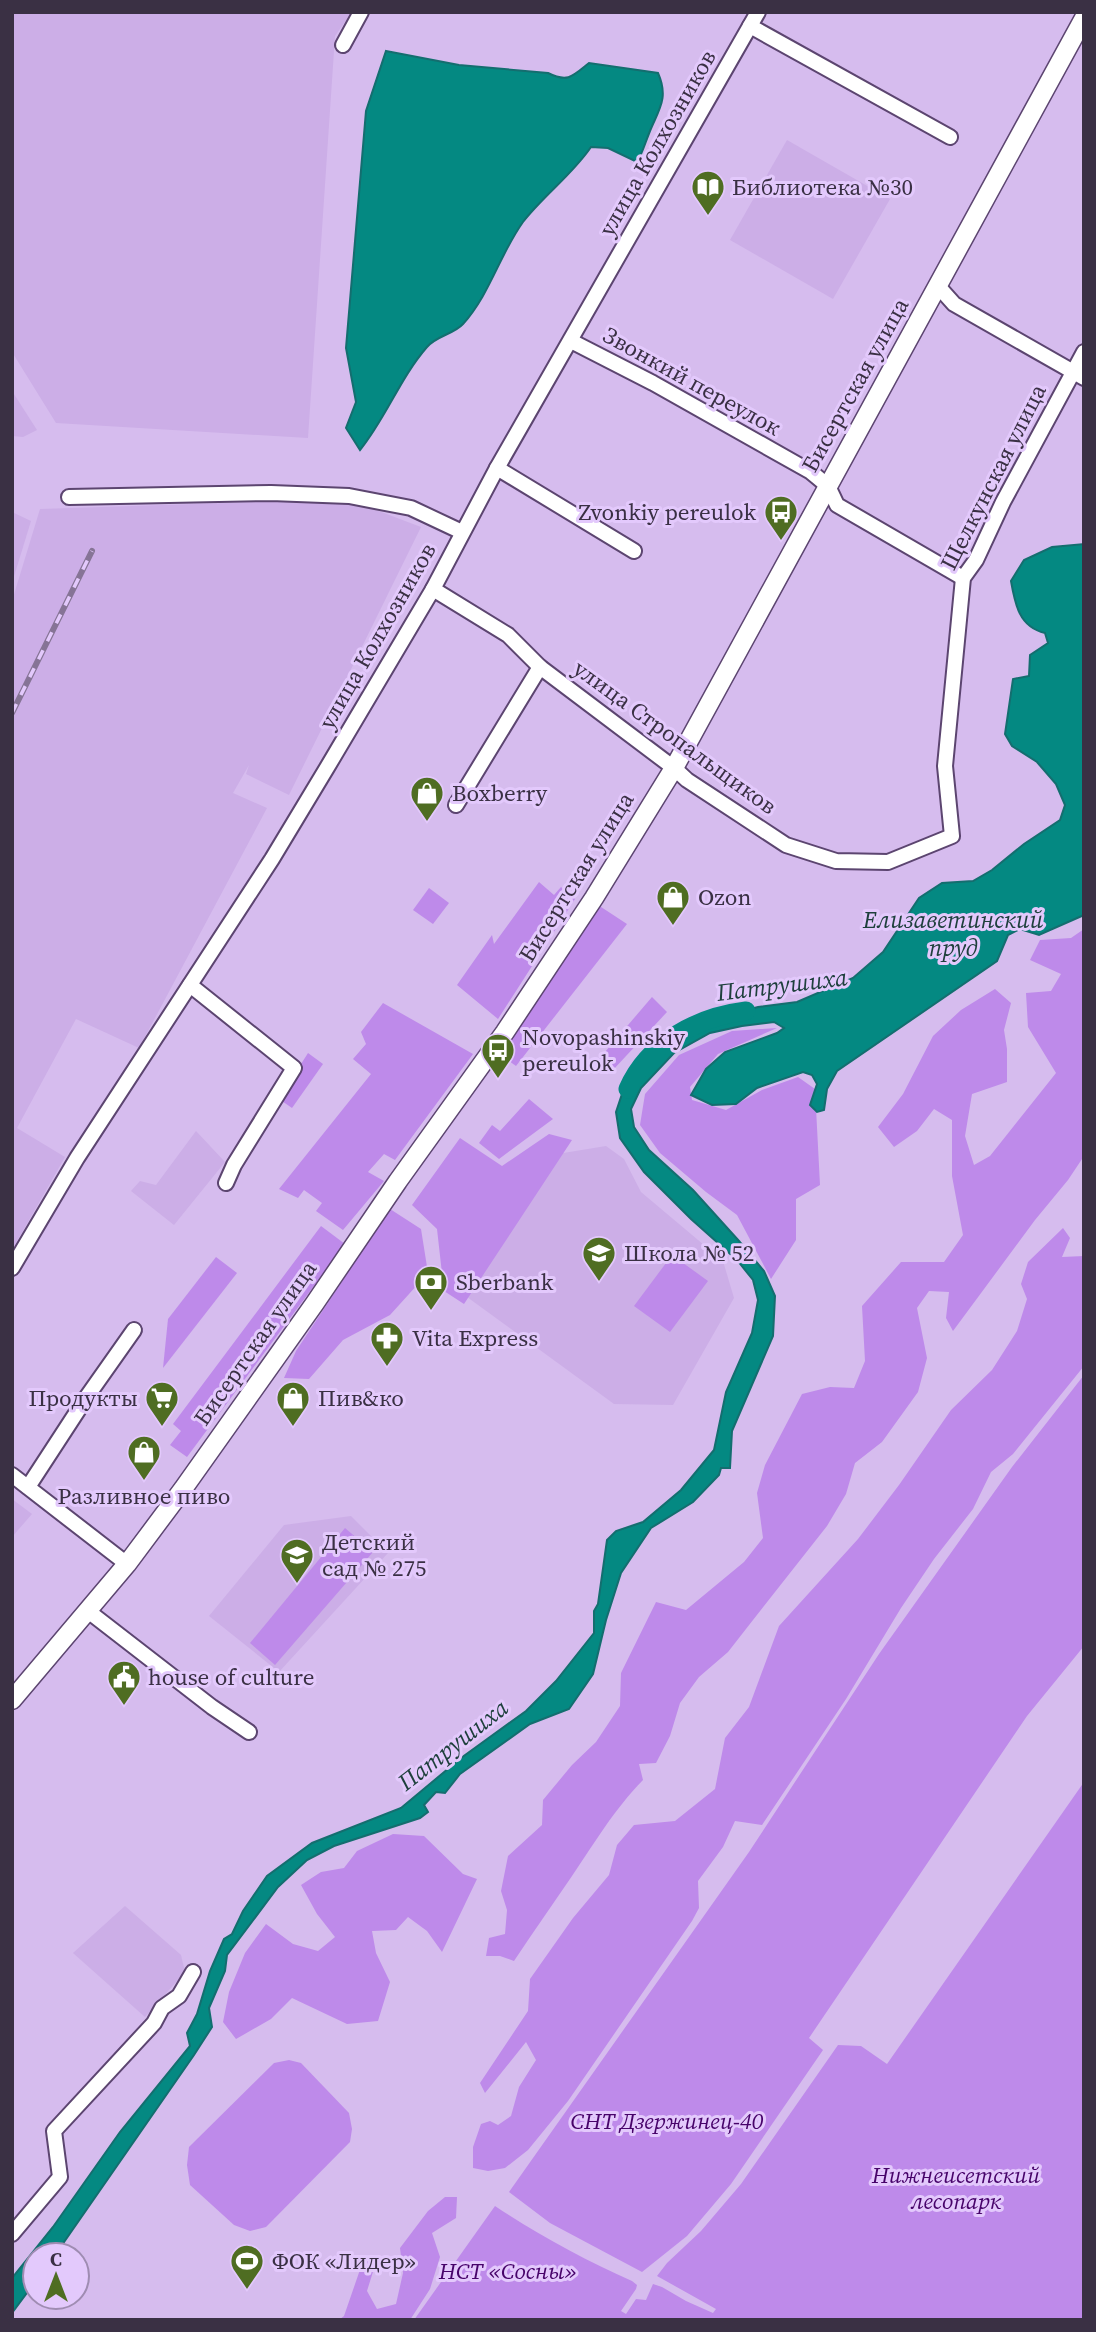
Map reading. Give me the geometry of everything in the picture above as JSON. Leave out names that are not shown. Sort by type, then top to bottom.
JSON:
[{"type":"main road","name":"Бисертская улица","points":[[12,1700],[127,1564],[236,1416],[398,1181],[505,1032],[594,898],[674,768],[1084,18]]},
{"type":"street","points":[[343,45],[361,12]]},
{"type":"street","name":"улица Колхозников","points":[[12,1268],[77,1158],[272,859],[433,589],[497,468],[758,12]]},
{"type":"street","points":[[750,26],[950,137]]},
{"type":"street","points":[[937,285],[954,304],[1079,375]]},
{"type":"street","name":"Звонкий переулок","points":[[571,341],[653,383],[811,472],[828,486],[838,505],[963,578]]},
{"type":"street","name":"Щелкунская улица","points":[[952,836],[945,766],[963,578],[976,560],[1003,502],[1079,375],[1084,352]]},
{"type":"street","points":[[497,468],[634,551]]},
{"type":"street","points":[[69,497],[271,493],[349,496],[411,508],[462,532]]},
{"type":"street","name":"улица Стропальщиков","points":[[433,589],[509,635],[540,667],[687,780],[786,845],[836,861],[888,862],[952,836]]},
{"type":"street","points":[[456,805],[540,667]]},
{"type":"street","points":[[190,985],[294,1068],[226,1182]]},
{"type":"street","points":[[28,1487],[134,1330]]},
{"type":"street","points":[[12,1475],[127,1564]]},
{"type":"street","points":[[88,1611],[212,1707],[249,1732]]},
{"type":"street","points":[[12,2234],[60,2177],[54,2131],[154,2023],[162,2008],[179,1996],[193,1972]]},
{"type":"shaded area","points":[[12,12],[352,12],[335,36],[308,438],[56,423],[12,352]]},
{"type":"shaded area","points":[[787,140],[890,199],[833,299],[730,240]]},
{"type":"shaded area","points":[[12,391],[37,430],[23,437],[12,436]]},
{"type":"shaded area","points":[[347,499],[421,527],[289,795],[246,774],[249,765],[233,793],[267,808],[139,1048],[76,1019],[17,1128],[65,1157],[12,1250],[12,601],[40,509]]},
{"type":"shaded area","points":[[12,512],[31,521],[12,583]]},
{"type":"shaded area","points":[[196,1131],[225,1162],[174,1225],[131,1191],[140,1181],[156,1185]]},
{"type":"shaded area","name":"Школа № 52","points":[[606,1146],[624,1159],[641,1192],[723,1261],[734,1298],[673,1405],[614,1404],[467,1297],[545,1156]]},
{"type":"shaded area","points":[[12,1499],[32,1514],[12,1537]]},
{"type":"shaded area","name":"Детский сад № 275","points":[[351,1516],[388,1553],[279,1672],[209,1616],[284,1525]]},
{"type":"shaded area","points":[[125,1906],[181,1955],[185,1972],[145,2017],[73,1953]]},
{"type":"green space","points":[[539,882],[554,895],[561,887],[575,899],[498,1019],[457,985],[492,935],[494,944]]},
{"type":"green space","points":[[429,888],[449,903],[433,924],[413,910]]},
{"type":"green space","points":[[598,905],[627,924],[516,1066],[501,1055]]},
{"type":"green space","points":[[1084,929],[1084,1156],[953,1331],[946,1318],[949,1292],[929,1291],[917,1308],[927,1358],[918,1392],[882,1442],[855,1463],[846,1494],[827,1526],[728,1652],[699,1677],[680,1703],[670,1736],[656,1763],[639,1764],[643,1780],[605,1826],[514,1961],[500,1956],[486,1956],[489,1938],[505,1934],[507,1910],[501,1891],[508,1856],[542,1825],[543,1800],[572,1765],[596,1742],[620,1706],[621,1673],[656,1602],[686,1610],[744,1562],[763,1538],[757,1493],[765,1465],[802,1394],[830,1387],[854,1388],[865,1361],[862,1306],[901,1262],[944,1262],[963,1235],[952,1176],[952,1120],[934,1109],[917,1131],[894,1147],[878,1127],[903,1094],[933,1036],[961,1010],[995,989],[1011,1003],[1004,1030],[1007,1082],[972,1094],[965,1136],[974,1165],[990,1156],[1056,1073],[1028,1027],[1026,993],[1051,991],[1061,974],[1030,960],[1040,940],[1071,938]]},
{"type":"green space","points":[[652,997],[667,1012],[613,1070],[599,1059]]},
{"type":"green space","points":[[383,1003],[473,1054],[395,1160],[384,1154],[368,1172],[384,1181],[343,1230],[316,1211],[322,1203],[304,1190],[298,1198],[279,1189],[371,1074],[353,1059],[366,1044],[361,1032]]},
{"type":"green space","points":[[777,1028],[718,1054],[690,1087],[692,1100],[726,1110],[762,1090],[798,1077],[815,1089],[820,1185],[796,1199],[796,1240],[771,1279],[737,1215],[660,1153],[640,1125],[645,1094],[679,1055],[732,1031]]},
{"type":"green space","points":[[308,1053],[323,1064],[292,1108],[279,1099]]},
{"type":"green space","points":[[529,1099],[553,1119],[499,1159],[479,1143],[492,1125],[500,1131]]},
{"type":"green space","points":[[549,1134],[572,1140],[464,1304],[444,1291],[437,1229],[412,1205],[460,1138],[502,1166]]},
{"type":"green space","points":[[390,1209],[421,1229],[428,1273],[390,1315],[343,1340],[309,1379],[284,1378],[296,1351]]},
{"type":"green space","points":[[321,1226],[345,1244],[187,1457],[170,1445],[181,1431],[173,1424]]},
{"type":"green space","points":[[1063,1228],[1070,1238],[1062,1257],[1084,1256],[1084,1366],[1013,1454],[991,1472],[973,1509],[934,1559],[901,1608],[846,1699],[762,1825],[735,1821],[723,1847],[698,1881],[699,1908],[692,1921],[568,2101],[528,2150],[505,2168],[488,2171],[473,2168],[473,2147],[481,2124],[490,2121],[498,2125],[511,2116],[519,2087],[536,2060],[526,2042],[485,2093],[480,2083],[528,2011],[530,1979],[573,1918],[609,1875],[617,1845],[634,1825],[675,1821],[715,1789],[725,1738],[749,1707],[779,1626],[858,1539],[951,1410],[992,1370],[1017,1331],[1027,1299],[1021,1284],[1028,1262]]},
{"type":"green space","points":[[672,1255],[708,1281],[670,1332],[634,1306]]},
{"type":"green space","points":[[216,1257],[237,1273],[163,1368],[168,1319]]},
{"type":"green space","name":"СНТ Дзержинец-40","points":[[1084,1375],[1084,1646],[1027,1716],[809,2038],[823,2050],[731,2184],[687,2236],[642,2272],[550,2223],[509,2192],[749,1852],[879,1654],[1012,1467]]},
{"type":"green space","points":[[345,1528],[373,1552],[275,1665],[250,1643]]},
{"type":"green space","name":"Нижнеисетский лесопарк","points":[[1084,1782],[1084,2320],[414,2320],[495,2206],[562,2246],[637,2285],[621,2311],[626,2314],[636,2299],[646,2300],[653,2284],[713,2313],[716,2309],[657,2276],[701,2231],[741,2184],[838,2045],[861,2046],[887,2064]]},
{"type":"green space","points":[[393,1834],[424,1836],[463,1874],[477,1879],[442,1952],[427,1931],[408,1917],[396,1930],[372,1931],[376,1953],[390,1982],[378,2021],[347,2024],[292,1998],[271,2019],[236,2039],[223,2022],[229,1992],[245,1953],[266,1924],[293,1944],[318,1951],[335,1937],[317,1914],[301,1885],[321,1872],[344,1868],[357,1851]]},
{"type":"green space","points":[[289,2060],[301,2063],[349,2113],[352,2129],[350,2142],[266,2227],[250,2231],[234,2225],[190,2185],[187,2165],[189,2147],[274,2063]]},
{"type":"green space","points":[[445,2197],[457,2197],[456,2218],[432,2233],[440,2257],[430,2289],[410,2320],[339,2320],[344,2316],[363,2261],[376,2262],[367,2291],[377,2309],[396,2304],[403,2273],[400,2248],[428,2211]]},
{"type":"water","points":[[386,51],[459,65],[548,73],[566,78],[589,63],[658,73],[663,97],[637,162],[608,148],[591,147],[531,212],[515,234],[472,312],[463,324],[435,340],[417,359],[360,450],[346,428],[356,402],[346,348],[366,111]]},
{"type":"water","name":"Елизаветинский пруд","points":[[1084,544],[1084,915],[1039,935],[1020,929],[1008,935],[997,961],[837,1071],[827,1089],[824,1110],[817,1112],[810,1105],[817,1084],[812,1075],[803,1072],[757,1088],[736,1104],[712,1105],[691,1095],[706,1069],[725,1052],[784,1028],[774,1022],[710,1033],[674,1053],[641,1088],[631,1109],[634,1127],[649,1150],[693,1190],[739,1241],[764,1271],[775,1296],[773,1336],[732,1431],[730,1468],[721,1468],[719,1475],[693,1502],[651,1528],[621,1573],[593,1674],[569,1709],[530,1724],[460,1774],[445,1793],[436,1792],[424,1805],[428,1812],[420,1818],[334,1846],[307,1860],[278,1887],[227,1955],[225,1971],[209,2008],[212,2027],[194,2055],[65,2241],[42,2241],[120,2132],[190,2046],[187,2033],[197,2014],[210,1971],[224,1939],[232,1934],[243,1911],[267,1876],[312,1843],[401,1808],[461,1758],[526,1711],[556,1681],[594,1633],[594,1611],[598,1604],[607,1540],[616,1531],[643,1522],[681,1490],[714,1450],[726,1392],[752,1333],[758,1300],[753,1280],[737,1260],[644,1172],[620,1138],[616,1112],[624,1088],[655,1050],[673,1036],[701,1022],[758,1007],[797,1002],[853,978],[883,952],[919,898],[942,883],[973,881],[1060,820],[1065,805],[1056,784],[1037,762],[1012,746],[1005,734],[1013,679],[1029,676],[1030,655],[1048,643],[1045,633],[1029,626],[1024,620],[1014,598],[1011,581],[1024,560],[1052,547]]},
{"type":"water","name":"Елизаветинский пруд","points":[[21,2267],[21,2301],[12,2313],[12,2278]]},
{"type":"waterway","name":"Патрушиха","points":[[628,1089],[648,1058],[676,1035],[710,1019],[746,1011]]},
{"type":"railway","points":[[12,713],[92,551]]},
{"type":"place","name":"Библиотека №30","points":[[708,217]]},
{"type":"place","name":"Zvonkiy pereulok","points":[[781,542]]},
{"type":"place","name":"Boxberry","points":[[427,823]]},
{"type":"place","name":"Ozon","points":[[673,927]]},
{"type":"place","name":"Novopashinskiy pereulok","points":[[498,1080]]},
{"type":"place","name":"Школа № 52","points":[[599,1283]]},
{"type":"place","name":"Sberbank","points":[[431,1312]]},
{"type":"place","name":"Vita Express","points":[[387,1368]]},
{"type":"place","name":"Продукты","points":[[162,1428]]},
{"type":"place","name":"Пив&ко","points":[[293,1428]]},
{"type":"place","name":"Разливное пиво","points":[[144,1482]]},
{"type":"place","name":"Детский сад № 275","points":[[297,1585]]},
{"type":"place","name":"house of culture","points":[[124,1707]]},
{"type":"place","name":"ФОК «Лидер»","points":[[247,2291]]},
{"type":"park label","name":"НСТ «Сосны»","points":[[508,2271]]}]
